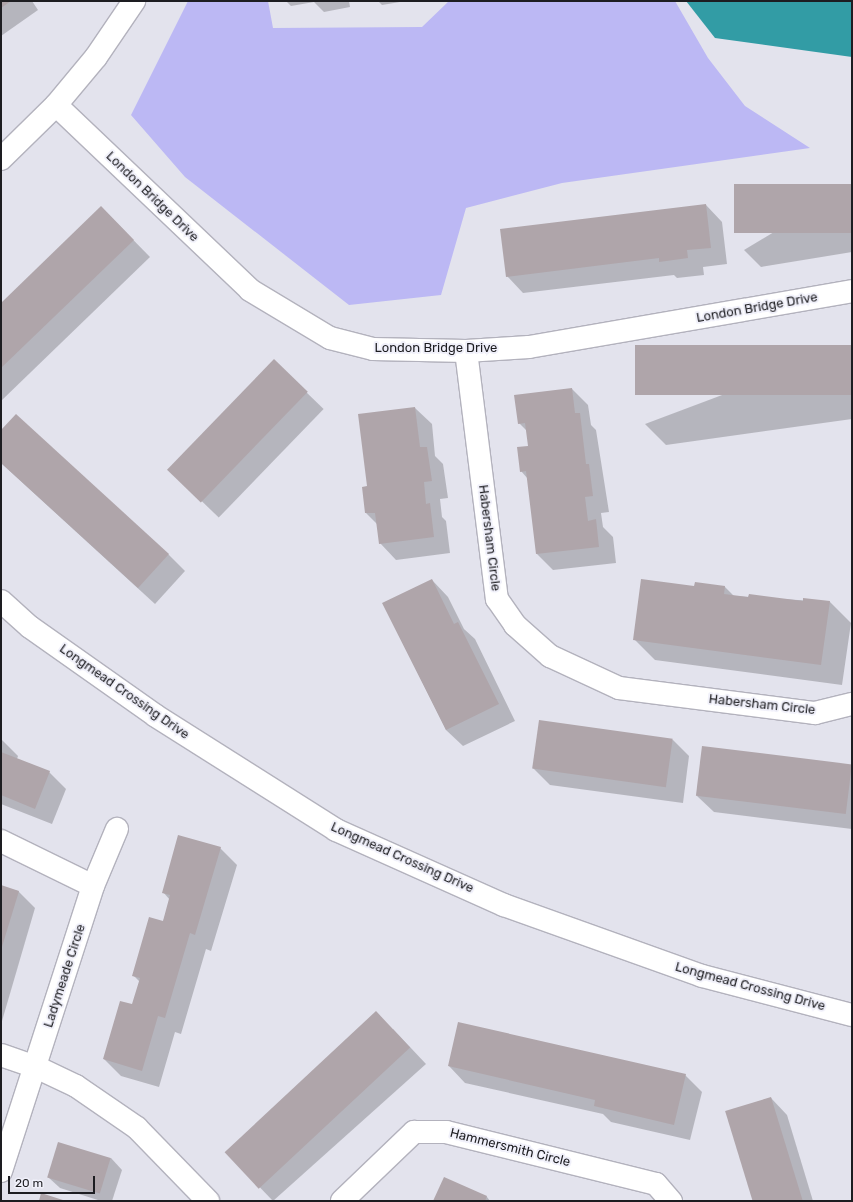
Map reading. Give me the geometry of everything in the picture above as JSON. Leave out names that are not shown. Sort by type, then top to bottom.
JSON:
[{"type":"street","points":[[1,159],[56,105],[96,57],[134,1]]},
{"type":"street","name":"London Bridge Drive","points":[[56,105],[250,290],[330,338],[373,349],[466,351],[529,347],[852,291]]},
{"type":"street","name":"Habersham Circle","points":[[466,351],[497,599],[515,625],[550,656],[619,688],[815,714],[852,704]]},
{"type":"street","name":"Longmead Crossing Drive","points":[[1,601],[30,627],[156,716],[336,830],[504,905],[702,976],[852,1014]]},
{"type":"street","name":"Ladymeade Circle","points":[[1,1171],[94,886],[117,829]]},
{"type":"street","points":[[1,841],[94,886]]},
{"type":"street","points":[[1,1055],[36,1067],[76,1086],[137,1128],[208,1201]]},
{"type":"street","name":"Hammersmith Circle","points":[[342,1201],[414,1132],[446,1132],[656,1184],[671,1201]]},
{"type":"shaded area","points":[[188,1],[268,1],[273,28],[422,27],[449,1],[675,1],[708,58],[745,106],[810,148],[562,183],[466,208],[441,295],[349,305],[185,177],[131,115]]},
{"type":"water","points":[[686,1],[852,1],[852,57],[715,38]]},
{"type":"building","points":[[1,1],[11,1],[1,8]]},
{"type":"building","points":[[734,184],[852,184],[852,233],[734,233]]},
{"type":"building","points":[[706,204],[711,248],[687,250],[688,258],[659,262],[659,258],[506,277],[500,229]]},
{"type":"building","points":[[101,206],[134,240],[1,368],[1,303]]},
{"type":"building","points":[[635,345],[852,345],[852,395],[635,395]]},
{"type":"building","points":[[274,359],[308,392],[201,502],[167,470]]},
{"type":"building","points":[[572,388],[575,413],[580,413],[586,464],[589,464],[593,496],[585,497],[588,521],[596,519],[599,547],[536,554],[526,471],[520,472],[517,447],[528,446],[525,423],[518,424],[514,395]]},
{"type":"building","points":[[415,407],[420,447],[427,447],[432,481],[424,482],[426,504],[430,503],[434,537],[379,544],[375,513],[365,513],[362,487],[367,486],[358,414]]},
{"type":"building","points":[[16,414],[169,554],[138,588],[1,463],[1,430]]},
{"type":"building","points":[[432,579],[454,624],[458,622],[499,704],[446,730],[382,603]]},
{"type":"building","points":[[641,579],[694,586],[695,582],[725,586],[724,594],[748,597],[749,594],[803,601],[803,598],[830,601],[821,665],[633,640]]},
{"type":"building","points":[[539,720],[673,739],[666,787],[532,769]]},
{"type":"building","points":[[702,746],[852,764],[846,814],[696,796]]},
{"type":"building","points":[[1,752],[50,771],[35,809],[1,795]]},
{"type":"building","points":[[178,835],[221,847],[195,935],[190,933],[165,1018],[158,1016],[142,1071],[103,1059],[120,1001],[132,1004],[140,978],[132,976],[149,917],[163,921],[170,895],[162,893]]},
{"type":"building","points":[[1,885],[19,891],[1,950]]},
{"type":"building","points":[[376,1011],[410,1048],[259,1189],[225,1152]]},
{"type":"building","points":[[458,1022],[686,1074],[674,1125],[594,1106],[595,1100],[448,1066]]},
{"type":"building","points":[[771,1097],[803,1201],[753,1201],[725,1111]]},
{"type":"building","points":[[58,1142],[111,1158],[100,1193],[47,1177]]},
{"type":"building","points":[[444,1177],[487,1196],[485,1201],[433,1201]]},
{"type":"building","points":[[41,1193],[66,1201],[39,1201]]}]
